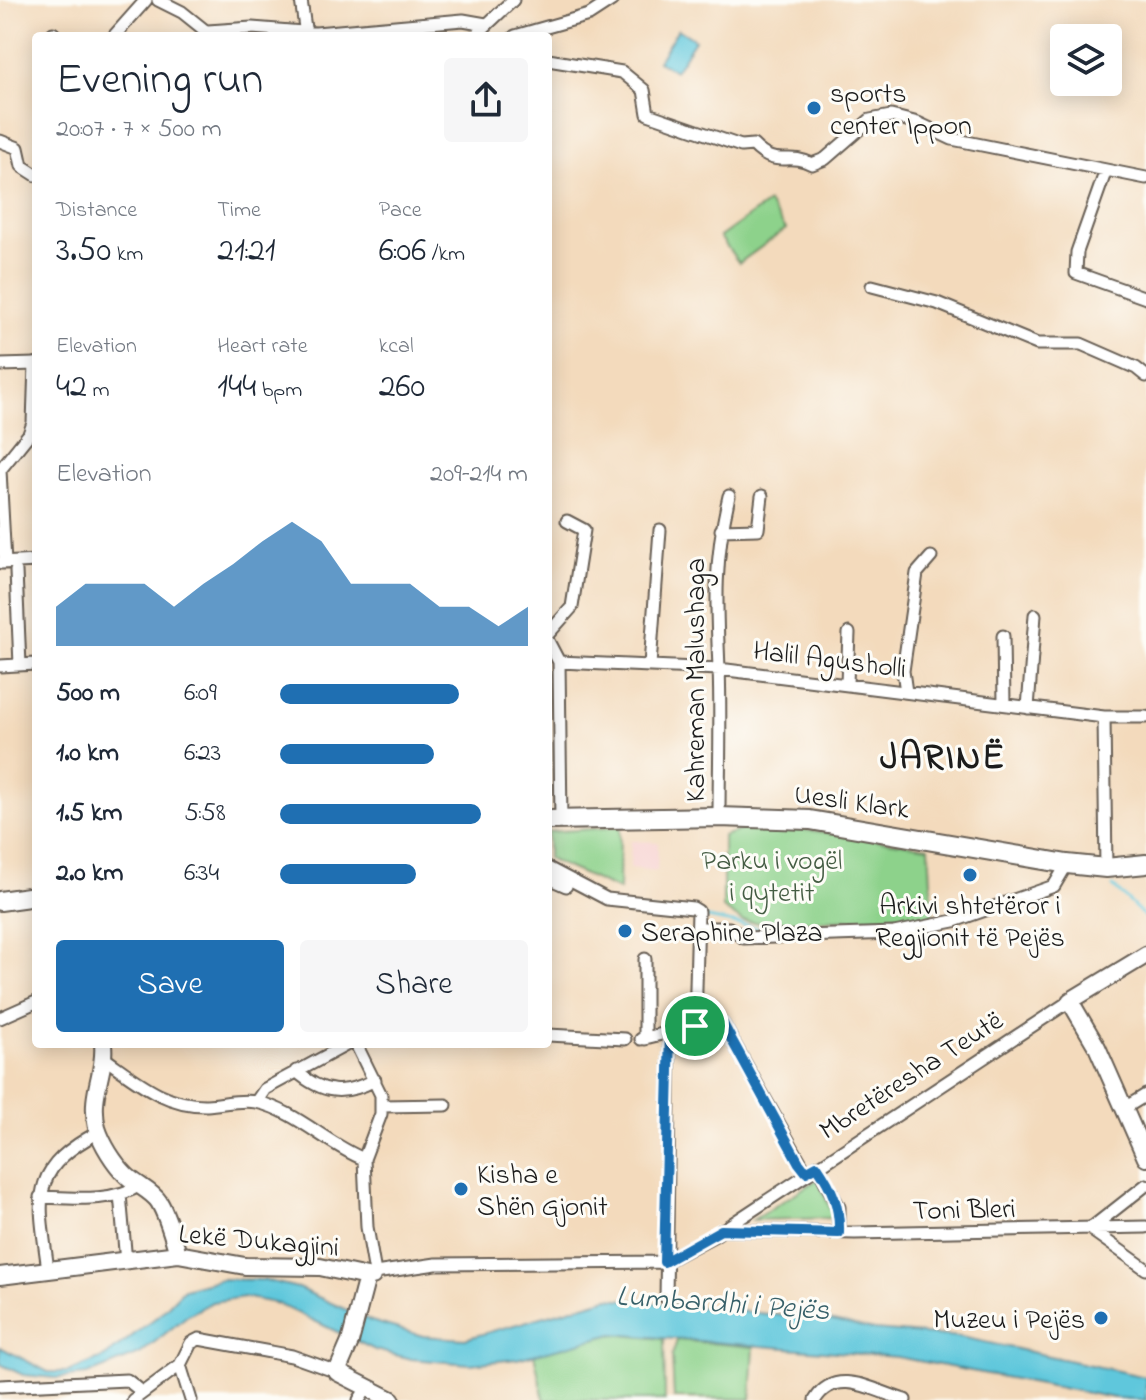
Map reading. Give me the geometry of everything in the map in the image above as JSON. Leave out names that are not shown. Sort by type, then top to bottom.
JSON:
[{"type":"main road","name":"Uesli Klark","points":[[554,821],[719,817],[810,820],[1067,864],[1106,868],[1146,864]]},
{"type":"main road","points":[[0,901],[32,897]]},
{"type":"street","points":[[118,32],[146,0]]},
{"type":"street","points":[[158,0],[182,12],[207,32]]},
{"type":"street","points":[[301,0],[306,32]]},
{"type":"street","points":[[479,32],[513,0]]},
{"type":"street","points":[[529,32],[589,15],[612,0]]},
{"type":"street","points":[[328,32],[463,20],[486,24]]},
{"type":"street","points":[[224,32],[252,28],[288,32]]},
{"type":"street","points":[[552,61],[622,72],[644,90],[648,114],[741,146],[753,145],[764,156],[776,161],[800,158],[812,164],[825,159],[870,120],[891,116],[918,123],[928,131],[952,139],[1146,178]]},
{"type":"street","points":[[0,141],[18,148],[22,166],[32,172]]},
{"type":"street","points":[[1106,170],[1077,252],[1076,273],[1146,298]]},
{"type":"street","points":[[872,286],[937,303],[1037,344],[1081,344],[1136,368],[1146,376]]},
{"type":"street","points":[[0,365],[32,364]]},
{"type":"street","points":[[32,426],[29,434],[0,470],[3,563],[32,561]]},
{"type":"street","name":"Kahreman Malushaga","points":[[719,817],[719,669],[714,600],[721,530],[729,496]]},
{"type":"street","points":[[721,530],[758,529],[762,496]]},
{"type":"street","points":[[552,630],[572,607],[584,530],[567,521]]},
{"type":"street","points":[[650,665],[660,530]]},
{"type":"street","points":[[906,692],[903,671],[912,626],[917,573],[931,557]]},
{"type":"street","points":[[16,571],[20,665]]},
{"type":"street","points":[[1028,708],[1035,615]]},
{"type":"street","points":[[847,683],[849,633]]},
{"type":"street","points":[[1003,636],[1004,704]]},
{"type":"street","points":[[552,649],[559,662],[554,821]]},
{"type":"street","name":"Halil Agusholli","points":[[559,662],[719,669],[1104,717],[1146,717]]},
{"type":"street","points":[[0,666],[32,664]]},
{"type":"street","points":[[1104,717],[1106,868]]},
{"type":"street","points":[[552,870],[607,899],[729,928],[744,938],[894,933],[954,921],[1054,886],[1067,864]]},
{"type":"street","points":[[552,880],[566,886]]},
{"type":"street","points":[[695,1026],[698,920]]},
{"type":"street","name":"Mbretëresha Teutë","points":[[371,1275],[436,1264],[664,1262],[721,1230],[1070,1001],[1146,955]]},
{"type":"street","points":[[645,959],[643,1039],[695,1026],[723,1024],[806,1172]]},
{"type":"street","points":[[1070,1001],[1097,1047],[1146,1158]]},
{"type":"street","points":[[0,1018],[32,1004]]},
{"type":"street","points":[[666,1298],[664,1262],[670,1032]]},
{"type":"street","points":[[552,1035],[625,1039]]},
{"type":"street","points":[[256,1102],[265,1089],[340,1048]]},
{"type":"street","points":[[358,1048],[375,1080],[382,1106],[364,1159],[371,1275]]},
{"type":"street","points":[[178,1254],[158,1200],[126,1175],[99,1132],[94,1096],[104,1051],[165,1099],[178,1103],[256,1102],[301,1124],[338,1149],[364,1159]]},
{"type":"street","points":[[296,1071],[311,1084],[330,1092],[355,1091],[375,1080]]},
{"type":"street","points":[[1123,1109],[1146,1095]]},
{"type":"street","points":[[382,1106],[446,1105]]},
{"type":"street","points":[[48,1270],[40,1197],[46,1175],[57,1161],[99,1132]]},
{"type":"street","points":[[817,1166],[839,1207],[839,1233]]},
{"type":"street","points":[[40,1197],[120,1194],[140,1185]]},
{"type":"street","points":[[1146,1185],[1090,1229],[1146,1269]]},
{"type":"street","points":[[120,1194],[126,1262]]},
{"type":"street","name":"Toni Bleri","points":[[721,1230],[839,1233],[1146,1227]]},
{"type":"street","name":"Lekë Dukagjini","points":[[0,1276],[178,1254],[245,1266],[320,1267],[371,1275],[337,1372]]},
{"type":"street","points":[[0,1386],[127,1380],[137,1396],[180,1365],[191,1343],[199,1339],[292,1356],[337,1372],[363,1394],[392,1400]]},
{"type":"street","points":[[180,1365],[191,1400]]},
{"type":"street","points":[[815,1398],[825,1387],[839,1382],[882,1390],[905,1400]]},
{"type":"shaded area","points":[[631,841],[658,842],[657,871],[630,868]]},
{"type":"green space","points":[[768,203],[786,229],[739,263],[720,237]]},
{"type":"green space","points":[[620,827],[619,890],[552,861],[552,832]]},
{"type":"green space","name":"Parku i vogël i qytetit","points":[[750,827],[816,831],[929,847],[933,916],[764,923],[742,921],[723,908],[723,836]]},
{"type":"green space","points":[[818,1179],[834,1218],[753,1220]]},
{"type":"green space","points":[[612,1334],[664,1339],[665,1400],[544,1400],[534,1354]]},
{"type":"green space","points":[[677,1340],[754,1347],[751,1399],[674,1398],[672,1356]]},
{"type":"water","points":[[678,29],[695,40],[675,71],[658,61]]},
{"type":"water","points":[[221,1279],[265,1280],[298,1288],[371,1321],[423,1336],[465,1339],[608,1298],[828,1320],[874,1330],[961,1337],[1146,1377],[1146,1400],[1114,1398],[897,1357],[613,1334],[517,1359],[470,1364],[411,1359],[375,1350],[279,1304],[244,1297],[212,1302],[188,1315],[140,1354],[87,1375],[56,1378],[23,1375],[0,1364],[0,1347],[48,1372],[68,1372],[105,1357],[159,1315],[184,1289]]},
{"type":"waterway","points":[[570,886],[583,896],[613,907],[696,916]]},
{"type":"waterway","points":[[1113,886],[1146,918]]},
{"type":"waterway","points":[[932,920],[975,908]]},
{"type":"waterway","points":[[703,917],[767,930],[913,924]]},
{"type":"place","name":"sports center Ippon","points":[[814,108]]},
{"type":"place","name":"Arkivi shtetëror i Regjionit të Pejës","points":[[970,875]]},
{"type":"place","name":"Seraphine Plaza","points":[[625,931]]},
{"type":"place","name":"Kisha e Shën Gjonit","points":[[461,1189]]},
{"type":"place","name":"Muzeu i Pejës","points":[[1101,1318]]},
{"type":"district","name":"JARINË","points":[[943,755]]},
{"type":"route","points":[[723,1024],[799,1163],[806,1172],[817,1166],[831,1187],[839,1207],[839,1233],[721,1230],[664,1262],[670,1032],[695,1026],[723,1024]]},
{"type":"water label","name":"Lumbardhi i Pejës","points":[[723,1302]]}]
